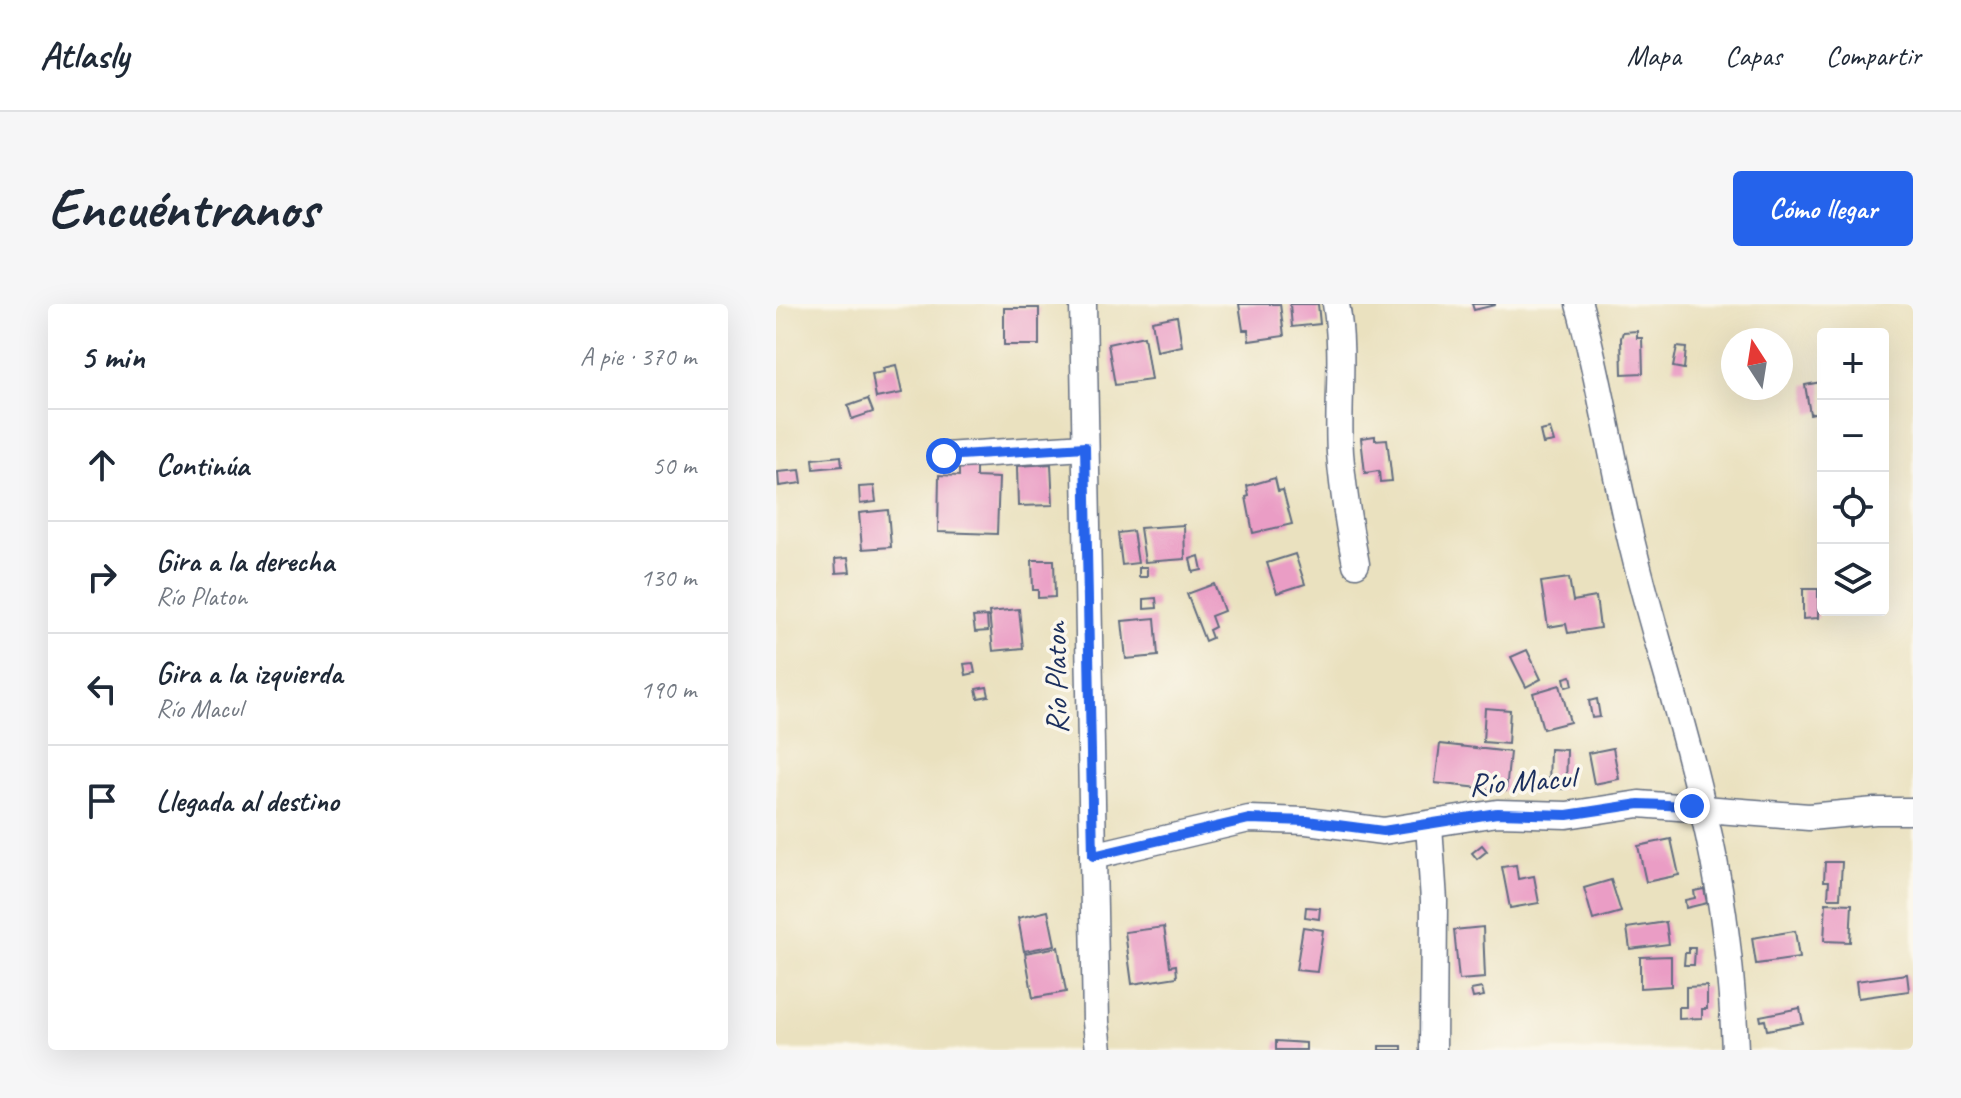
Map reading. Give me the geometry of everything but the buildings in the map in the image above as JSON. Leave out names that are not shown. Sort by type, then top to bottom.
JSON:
[{"type":"street","name":"Río Platon","points":[[1083,304],[1099,1050]]},
{"type":"street","points":[[1336,304],[1341,331],[1340,452],[1348,525],[1356,564]]},
{"type":"street","points":[[1579,304],[1594,357],[1612,458],[1634,554],[1703,808],[1726,935],[1735,1050]]},
{"type":"street","points":[[944,456],[1085,447]]},
{"type":"street","name":"Río Macul","points":[[1093,856],[1249,819],[1307,821],[1383,831],[1497,813],[1567,815],[1639,804],[1809,817],[1913,811]]},
{"type":"street","points":[[1429,825],[1434,901],[1433,1050]]},
{"type":"route","points":[[944,456],[1085,447],[1093,856],[1249,819],[1307,821],[1383,831],[1497,813],[1567,815],[1639,804],[1692,806]]}]
